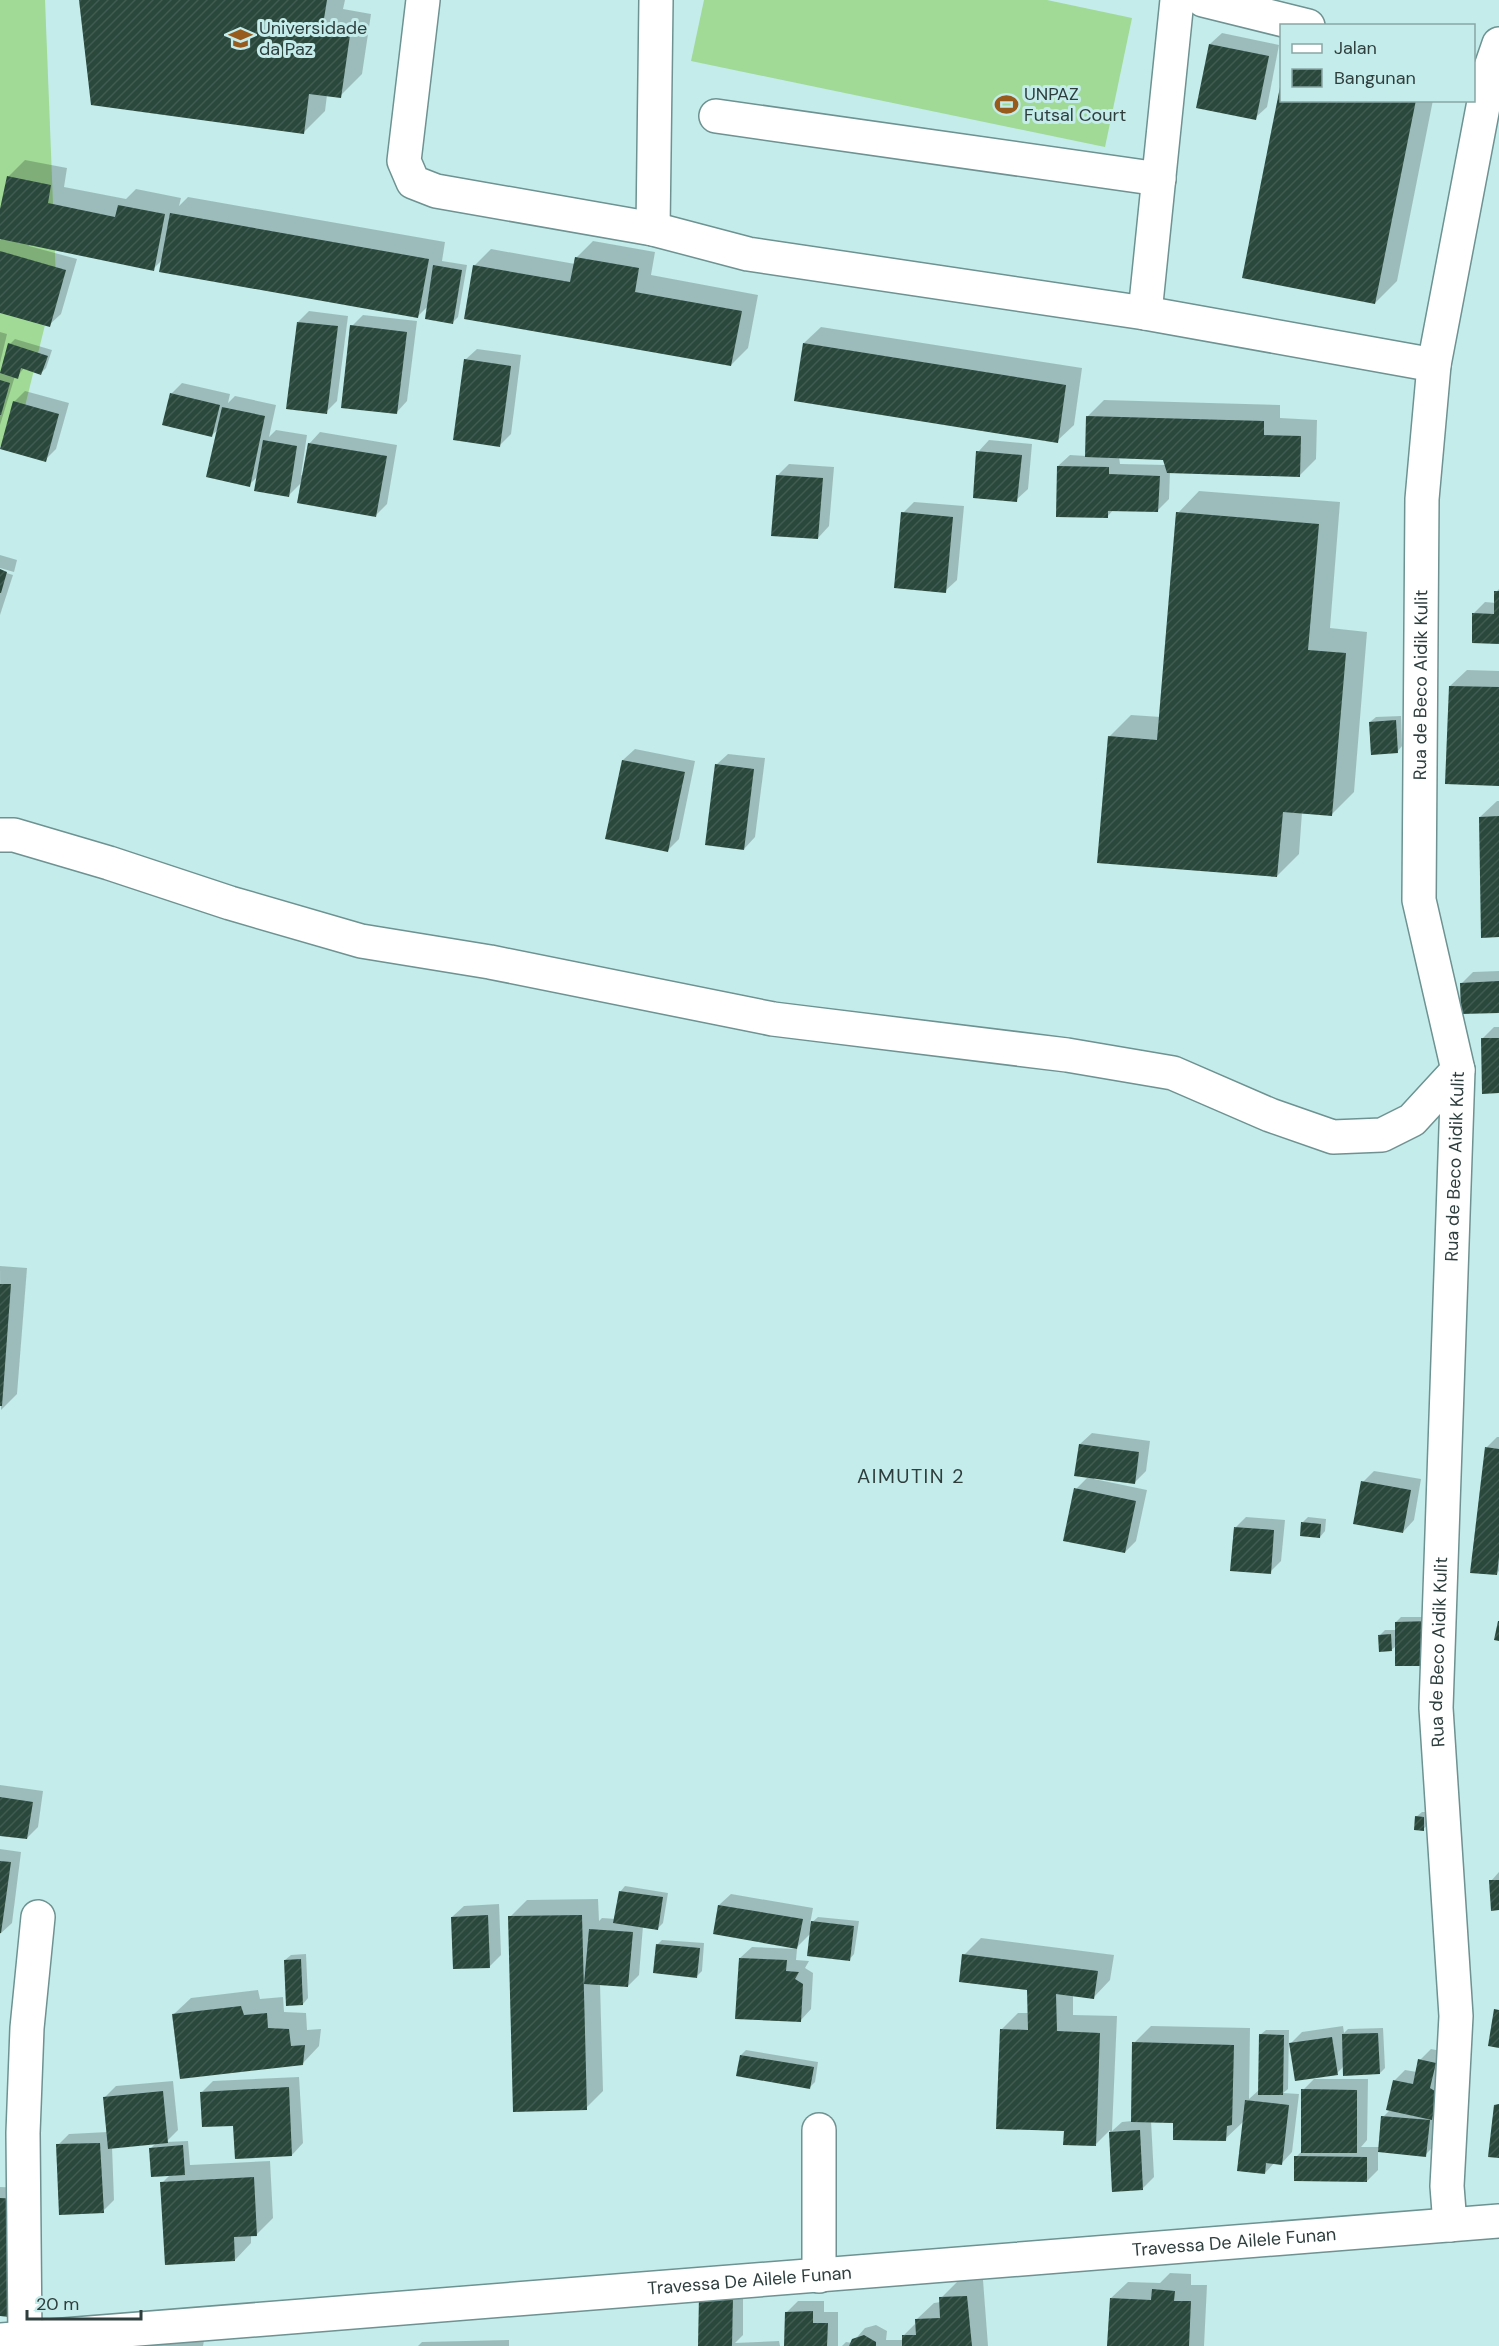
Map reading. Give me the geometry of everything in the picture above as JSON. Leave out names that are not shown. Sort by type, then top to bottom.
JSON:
[{"type":"street","points":[[423,0],[404,161],[413,182],[436,191],[653,229],[748,254],[1145,313],[1434,365]]},
{"type":"street","points":[[653,229],[656,0]]},
{"type":"street","points":[[1145,313],[1177,0]]},
{"type":"street","points":[[1203,0],[1300,24]]},
{"type":"street","name":"Rua de Beco Aidik Kulit","points":[[1450,2225],[1447,2186],[1456,2016],[1436,1708],[1458,1070],[1419,900],[1422,499],[1434,365],[1488,60]]},
{"type":"street","points":[[716,116],[1159,179]]},
{"type":"street","points":[[0,835],[14,835],[109,862],[230,903],[361,941],[490,962],[773,1019],[1068,1055],[1173,1073],[1270,1115],[1333,1137],[1382,1135],[1412,1120],[1458,1070]]},
{"type":"street","points":[[13,2339],[27,2028],[38,1917]]},
{"type":"street","points":[[819,2130],[819,2276]]},
{"type":"street","name":"Travessa De Ailele Funan","points":[[13,2339],[1499,2221]]},
{"type":"green space","points":[[0,0],[45,0],[56,280],[14,451],[0,446]]},
{"type":"green space","name":"UNPAZ Futsal Court","points":[[704,0],[1047,0],[1132,18],[1105,147],[691,61]]},
{"type":"building","points":[[79,0],[327,0],[322,31],[350,35],[341,98],[309,94],[304,134],[91,105]]},
{"type":"building","points":[[1209,44],[1269,56],[1256,120],[1196,108]]},
{"type":"building","points":[[1280,87],[1280,102],[1416,102],[1375,304],[1242,278]]},
{"type":"building","points":[[7,176],[51,185],[48,203],[115,217],[118,205],[165,214],[154,271],[0,239],[0,209]]},
{"type":"building","points":[[170,213],[429,259],[418,318],[159,272]]},
{"type":"building","points":[[0,251],[66,270],[50,327],[0,313]]},
{"type":"building","points":[[575,257],[639,268],[635,292],[742,311],[731,366],[464,319],[473,265],[570,282]]},
{"type":"building","points":[[433,265],[462,270],[453,324],[425,319]]},
{"type":"building","points":[[297,322],[338,326],[327,414],[286,409]]},
{"type":"building","points":[[350,325],[407,332],[397,414],[341,408]]},
{"type":"building","points":[[8,343],[48,356],[41,375],[21,368],[18,379],[0,373]]},
{"type":"building","points":[[803,343],[1066,385],[1058,443],[794,401]]},
{"type":"building","points":[[464,359],[511,366],[500,447],[453,440]]},
{"type":"building","points":[[0,380],[10,383],[1,415],[0,415]]},
{"type":"building","points":[[170,393],[220,405],[212,437],[162,425]]},
{"type":"building","points":[[13,401],[59,414],[46,462],[0,449]]},
{"type":"building","points":[[222,407],[265,416],[250,487],[206,477]]},
{"type":"building","points":[[1086,416],[1264,421],[1264,435],[1301,436],[1300,477],[1167,473],[1163,460],[1085,457]]},
{"type":"building","points":[[263,440],[297,446],[289,497],[254,491]]},
{"type":"building","points":[[308,443],[387,456],[376,517],[297,503]]},
{"type":"building","points":[[976,451],[1022,455],[1017,502],[973,498]]},
{"type":"building","points":[[1057,466],[1109,467],[1109,474],[1160,476],[1158,512],[1108,511],[1108,518],[1056,517]]},
{"type":"building","points":[[776,475],[823,478],[818,539],[771,536]]},
{"type":"building","points":[[901,512],[953,517],[946,593],[894,588]]},
{"type":"building","points":[[1176,512],[1319,524],[1308,650],[1346,653],[1332,816],[1283,812],[1277,877],[1097,863],[1108,736],[1157,740]]},
{"type":"building","points":[[0,569],[7,572],[1,593],[0,593]]},
{"type":"building","points":[[1494,591],[1499,591],[1499,644],[1472,643],[1472,613],[1494,614]]},
{"type":"building","points":[[1449,686],[1499,687],[1499,786],[1445,784]]},
{"type":"building","points":[[1396,720],[1398,753],[1371,755],[1369,722]]},
{"type":"building","points":[[622,760],[685,772],[668,852],[605,839]]},
{"type":"building","points":[[715,764],[754,769],[744,850],[705,845]]},
{"type":"building","points":[[1499,816],[1499,937],[1481,938],[1479,817]]},
{"type":"building","points":[[1499,981],[1499,1013],[1461,1014],[1460,983]]},
{"type":"building","points":[[1481,1038],[1499,1038],[1499,1093],[1482,1094]]},
{"type":"building","points":[[0,1284],[11,1284],[2,1406],[0,1406]]},
{"type":"building","points":[[1079,1444],[1139,1452],[1135,1484],[1074,1476]]},
{"type":"building","points":[[1485,1447],[1499,1449],[1497,1575],[1470,1573]]},
{"type":"building","points":[[1361,1481],[1411,1490],[1403,1533],[1353,1524]]},
{"type":"building","points":[[1074,1488],[1136,1501],[1125,1553],[1063,1541]]},
{"type":"building","points":[[1301,1522],[1321,1524],[1320,1538],[1300,1536]]},
{"type":"building","points":[[1234,1527],[1274,1530],[1271,1574],[1230,1571]]},
{"type":"building","points":[[1431,1621],[1431,1666],[1395,1666],[1395,1622]]},
{"type":"building","points":[[1499,1621],[1499,1641],[1494,1640]]},
{"type":"building","points":[[1391,1634],[1392,1651],[1379,1652],[1378,1635]]},
{"type":"building","points":[[0,1797],[33,1802],[27,1839],[0,1836]]},
{"type":"building","points":[[1415,1816],[1424,1817],[1424,1831],[1414,1830]]},
{"type":"building","points":[[0,1861],[11,1862],[1,1933],[0,1933]]},
{"type":"building","points":[[1489,1880],[1499,1880],[1499,1910],[1491,1911]]},
{"type":"building","points":[[619,1891],[663,1897],[658,1930],[613,1923]]},
{"type":"building","points":[[718,1905],[803,1919],[797,1949],[713,1934]]},
{"type":"building","points":[[488,1915],[490,1968],[453,1969],[451,1917]]},
{"type":"building","points":[[582,1915],[587,2110],[513,2112],[508,1916]]},
{"type":"building","points":[[811,1921],[854,1926],[850,1961],[807,1956]]},
{"type":"building","points":[[589,1929],[633,1932],[628,1987],[584,1984]]},
{"type":"building","points":[[656,1944],[700,1948],[697,1978],[653,1973]]},
{"type":"building","points":[[962,1954],[1098,1971],[1094,1999],[1056,1994],[1057,2031],[1100,2033],[1096,2146],[1063,2145],[1064,2131],[996,2129],[1000,2029],[1028,2030],[1027,1990],[959,1982]]},
{"type":"building","points":[[739,1958],[787,1960],[786,1971],[799,1972],[795,1979],[803,1984],[801,2022],[735,2019]]},
{"type":"building","points":[[301,1959],[303,2005],[286,2006],[284,1960]]},
{"type":"building","points":[[241,2006],[244,2015],[267,2013],[268,2028],[289,2029],[291,2046],[305,2045],[303,2065],[180,2079],[172,2014]]},
{"type":"building","points":[[1494,2009],[1499,2010],[1499,2048],[1488,2046]]},
{"type":"building","points":[[1378,2033],[1380,2074],[1343,2076],[1342,2034]]},
{"type":"building","points":[[1259,2034],[1284,2035],[1283,2095],[1258,2095]]},
{"type":"building","points":[[1332,2037],[1338,2075],[1295,2081],[1289,2043]]},
{"type":"building","points":[[1132,2042],[1234,2045],[1232,2125],[1227,2126],[1226,2141],[1173,2140],[1173,2123],[1131,2122]]},
{"type":"building","points":[[740,2055],[814,2067],[810,2089],[736,2076]]},
{"type":"building","points":[[1418,2059],[1436,2063],[1430,2088],[1438,2093],[1432,2120],[1386,2110],[1393,2080],[1413,2084]]},
{"type":"building","points":[[289,2087],[292,2156],[235,2159],[233,2126],[202,2127],[200,2092]]},
{"type":"building","points":[[1301,2089],[1357,2090],[1357,2153],[1301,2153]]},
{"type":"building","points":[[163,2091],[168,2143],[108,2149],[103,2097]]},
{"type":"building","points":[[1245,2100],[1289,2105],[1282,2165],[1266,2163],[1265,2174],[1237,2171]]},
{"type":"building","points":[[1499,2104],[1499,2158],[1488,2157],[1494,2105]]},
{"type":"building","points":[[1381,2116],[1430,2120],[1426,2157],[1378,2152]]},
{"type":"building","points":[[1140,2130],[1143,2190],[1112,2192],[1109,2132]]},
{"type":"building","points":[[100,2143],[104,2213],[59,2215],[56,2144]]},
{"type":"building","points":[[183,2145],[185,2175],[151,2177],[149,2148]]},
{"type":"building","points":[[1294,2156],[1367,2157],[1367,2182],[1294,2181]]},
{"type":"building","points":[[254,2177],[257,2236],[234,2237],[235,2261],[165,2265],[160,2182]]},
{"type":"building","points":[[0,2198],[17,2199],[9,2317],[0,2316]]},
{"type":"building","points":[[1152,2289],[1175,2291],[1174,2301],[1191,2301],[1189,2346],[1107,2346],[1110,2298],[1151,2300]]},
{"type":"building","points":[[699,2296],[733,2297],[732,2346],[698,2346]]},
{"type":"building","points":[[967,2296],[972,2346],[902,2346],[902,2335],[916,2335],[915,2319],[940,2318],[939,2297]]},
{"type":"building","points":[[813,2311],[813,2323],[828,2323],[827,2346],[784,2346],[785,2312]]},
{"type":"building","points":[[864,2335],[876,2342],[876,2346],[849,2346],[852,2339]]},
{"type":"place","name":"Universidade da Paz","points":[[241,38]]},
{"type":"place","name":"UNPAZ Futsal Court","points":[[1006,104]]},
{"type":"district","name":"AIMUTIN 2","points":[[911,1476]]}]
